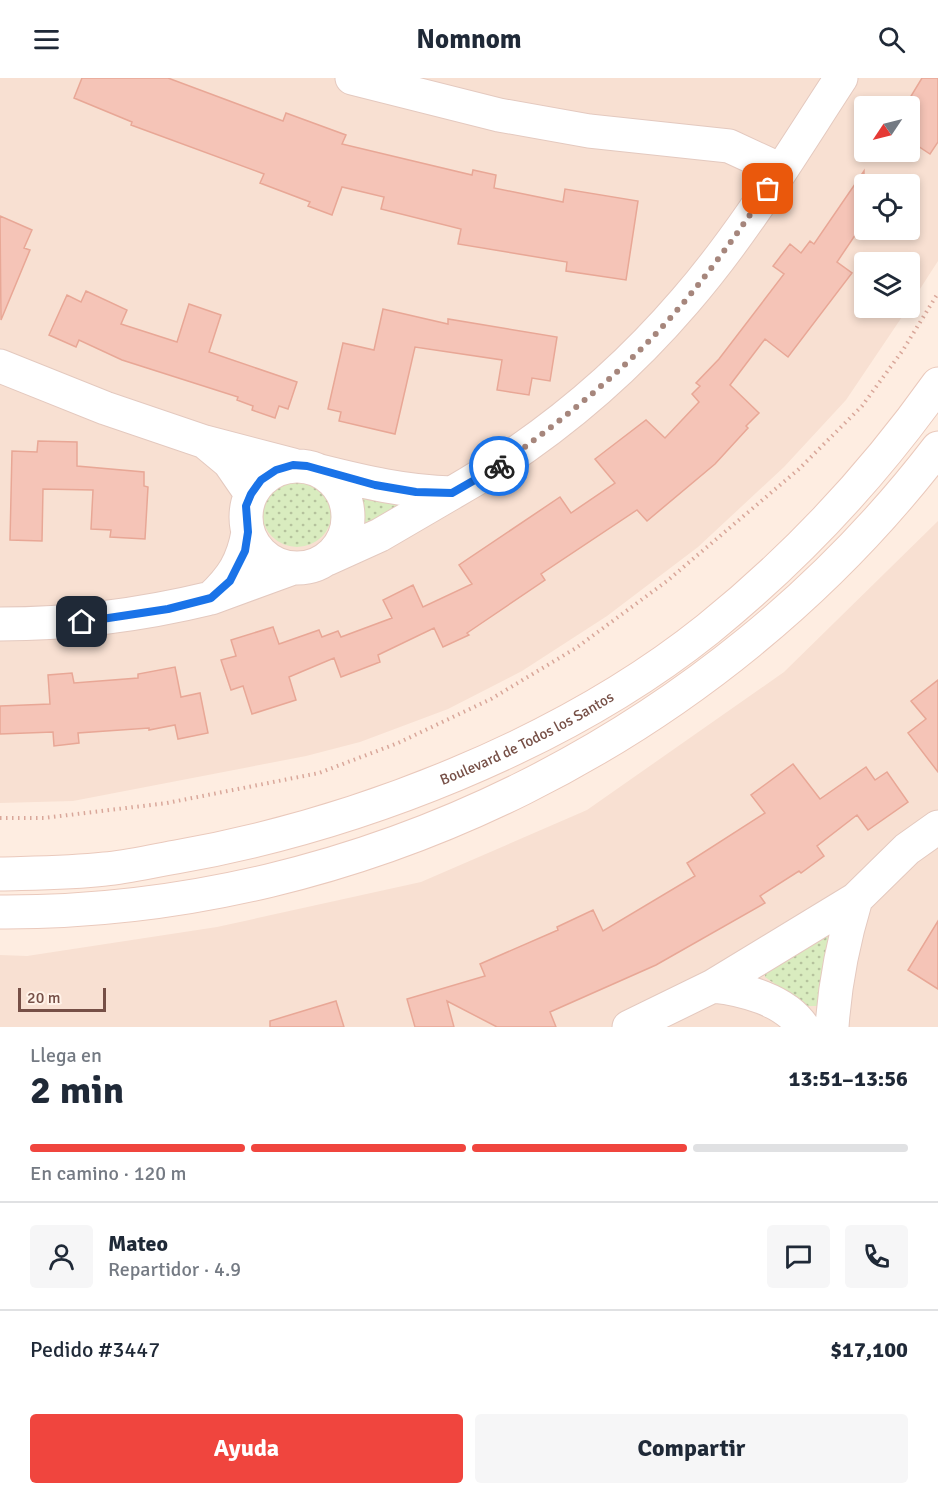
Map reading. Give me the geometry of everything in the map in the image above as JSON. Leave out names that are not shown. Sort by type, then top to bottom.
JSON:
[{"type":"street","points":[[352,78],[500,115],[589,131],[729,146],[781,170]]},
{"type":"street","points":[[0,624],[58,624],[106,619],[211,598],[293,568],[310,566],[380,535],[497,467],[543,435],[599,388],[644,346],[686,300],[781,170],[841,78]]},
{"type":"street","points":[[0,366],[105,408],[205,442],[385,487],[452,493]]},
{"type":"street","name":"Boulevard de Todos los Santos","points":[[0,874],[106,869],[245,844],[334,820],[464,771],[544,733],[630,684],[707,629],[777,568],[840,508],[874,470],[938,384]]},
{"type":"street","points":[[205,442],[230,462],[251,494]]},
{"type":"street","points":[[0,912],[42,912],[159,901],[292,876],[382,848],[491,805],[591,753],[660,709],[734,655],[787,611],[846,555],[901,496],[938,448]]},
{"type":"street","points":[[211,598],[230,581],[238,568],[248,532],[246,506],[251,494],[261,480],[276,470],[306,468],[332,480],[341,492],[347,506],[348,521],[337,549],[325,560]]},
{"type":"street","points":[[248,532],[265,557],[293,568]]},
{"type":"street","points":[[629,1027],[713,986],[856,899],[907,849],[938,827]]},
{"type":"street","points":[[832,1027],[843,940],[856,899]]},
{"type":"street","points":[[713,986],[741,989],[761,996],[798,1020],[803,1027]]},
{"type":"path","points":[[0,818],[44,818],[167,803],[319,773],[398,743],[491,699],[576,648],[658,588],[800,469],[862,406],[903,350],[938,293]]},
{"type":"shaded area","points":[[0,78],[938,78],[938,261],[920,289],[920,252],[854,252],[854,318],[901,318],[846,400],[784,467],[698,547],[607,616],[522,671],[448,709],[360,742],[306,756],[73,801],[0,803]]},
{"type":"shaded area","points":[[938,521],[938,1027],[0,1027],[0,955],[27,956],[217,927],[421,882],[587,810],[784,672]]},
{"type":"green space","points":[[290,477],[304,477],[317,482],[327,492],[332,512],[327,532],[317,542],[304,547],[290,547],[277,542],[267,532],[262,519],[262,505],[267,492],[277,482]]},
{"type":"green space","points":[[356,489],[413,497],[360,528],[361,508]]},
{"type":"green space","points":[[821,928],[833,935],[819,1006],[807,1006],[765,977],[765,967]]},
{"type":"building","points":[[82,78],[168,78],[283,121],[286,113],[346,135],[342,144],[472,175],[473,170],[496,175],[494,188],[563,202],[565,189],[638,201],[626,280],[566,271],[567,262],[458,244],[461,229],[381,209],[384,197],[342,187],[332,215],[308,206],[310,202],[260,183],[264,174],[131,125],[132,122],[74,98]]},
{"type":"building","points":[[922,78],[938,78],[938,142],[930,154],[920,147],[920,96],[911,96]]},
{"type":"building","points":[[854,186],[854,237],[837,262],[852,273],[788,357],[765,339],[730,385],[759,413],[715,464],[647,521],[637,510],[541,574],[545,580],[467,633],[469,635],[443,647],[434,628],[378,655],[380,662],[341,677],[334,658],[289,677],[296,700],[252,714],[243,686],[231,690],[221,660],[236,656],[231,640],[273,627],[279,644],[319,630],[322,637],[338,631],[341,637],[392,618],[383,600],[413,585],[423,607],[472,584],[459,565],[560,497],[571,513],[615,483],[595,459],[646,420],[665,438],[699,402],[692,394],[700,386],[696,383],[719,359],[784,274],[773,266],[790,244],[801,253],[810,241],[814,244]]},
{"type":"building","points":[[0,216],[32,230],[24,248],[30,250],[1,320]]},
{"type":"building","points":[[86,291],[127,310],[121,324],[177,342],[189,304],[221,315],[209,352],[297,382],[288,409],[279,406],[275,418],[252,410],[253,406],[237,400],[238,397],[122,360],[79,340],[76,347],[49,335],[67,295],[81,302]]},
{"type":"building","points":[[383,309],[448,324],[448,319],[557,337],[550,381],[532,378],[529,395],[497,390],[502,360],[415,347],[395,434],[339,421],[341,412],[328,409],[343,343],[374,350]]},
{"type":"building","points":[[38,441],[77,442],[77,466],[144,472],[144,486],[148,487],[145,539],[110,537],[111,530],[91,529],[93,490],[43,489],[42,541],[10,540],[12,451],[37,452]]},
{"type":"building","points":[[175,667],[181,697],[200,693],[208,733],[178,739],[175,725],[149,730],[149,728],[78,733],[79,743],[54,746],[53,732],[0,734],[0,706],[50,704],[48,675],[72,673],[74,683],[138,678],[138,674]]},
{"type":"building","points":[[938,680],[938,772],[908,733],[926,719],[911,701]]},
{"type":"building","points":[[793,764],[820,799],[866,767],[875,780],[887,772],[908,802],[868,830],[857,815],[817,846],[824,856],[801,873],[799,871],[760,896],[765,903],[656,965],[550,1012],[556,1027],[497,1027],[447,1001],[454,1027],[415,1027],[407,999],[485,976],[480,964],[558,930],[557,927],[593,910],[603,931],[695,876],[687,863],[765,813],[751,795]]},
{"type":"building","points":[[938,921],[938,989],[908,970]]},
{"type":"building","points":[[336,1001],[344,1027],[270,1027],[270,1021]]},
{"type":"way so far","points":[[499,466],[543,435],[644,346],[686,300],[768,189]]},
{"type":"route","points":[[82,622],[168,609],[211,598],[230,581],[245,551],[248,532],[246,506],[251,494],[261,480],[276,470],[293,465],[307,466],[375,485],[416,492],[452,493],[499,466]]}]
